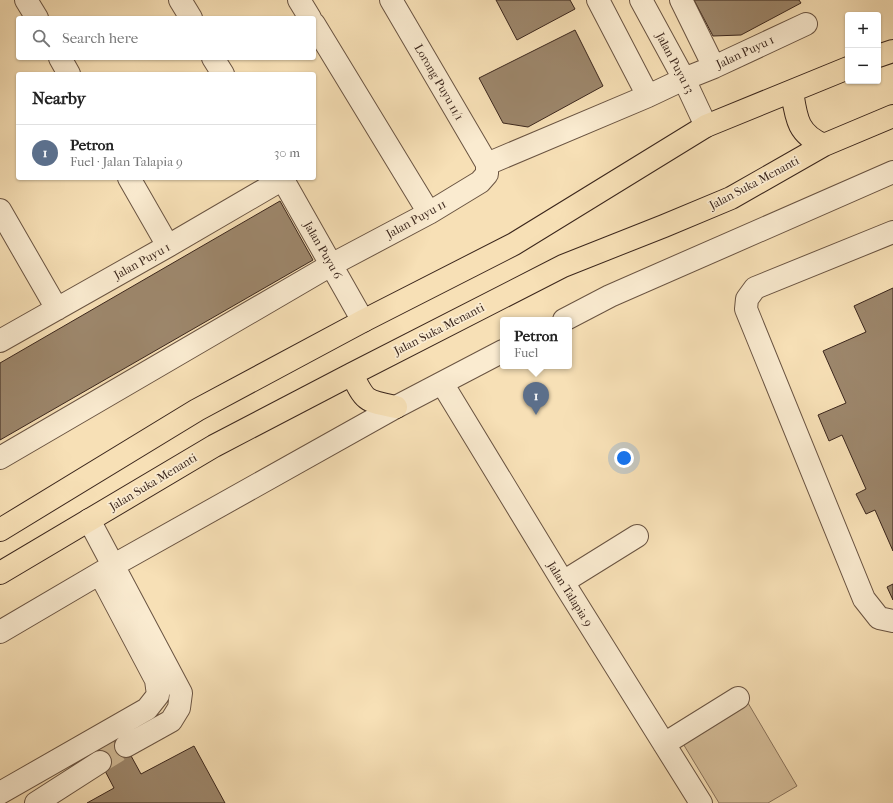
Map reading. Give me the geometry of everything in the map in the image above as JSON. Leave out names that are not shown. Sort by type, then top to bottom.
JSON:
[{"type":"main road","points":[[881,55],[893,51]]},
{"type":"main road","points":[[0,530],[197,410],[363,321],[514,244],[706,126],[845,69]]},
{"type":"main road","points":[[792,91],[795,114],[798,122],[809,136],[816,142],[824,145]]},
{"type":"main road","name":"Jalan Suka Menanti","points":[[0,573],[214,446],[563,266],[731,198],[824,145],[893,116]]},
{"type":"main road","points":[[352,374],[361,394],[372,402],[396,407]]},
{"type":"street","points":[[26,0],[36,16]]},
{"type":"street","points":[[180,0],[190,16]]},
{"type":"street","points":[[299,0],[309,16]]},
{"type":"street","name":"Lorong Puyu 11/1","points":[[391,0],[488,164]]},
{"type":"street","points":[[598,0],[648,96]]},
{"type":"street","name":"Jalan Puyu 13","points":[[641,0],[684,79],[706,126]]},
{"type":"street","points":[[681,0],[714,67]]},
{"type":"street","name":"Jalan Puyu 1","points":[[488,164],[714,67],[806,24]]},
{"type":"street","points":[[316,27],[429,213]]},
{"type":"street","points":[[61,60],[68,72]]},
{"type":"street","points":[[214,60],[222,72]]},
{"type":"street","name":"Jalan Puyu 11","points":[[0,458],[331,265],[429,213],[480,182],[487,174],[488,164]]},
{"type":"street","points":[[570,317],[610,296],[893,172]]},
{"type":"street","points":[[130,180],[168,246]]},
{"type":"street","name":"Jalan Puyu 1","points":[[0,341],[168,246],[280,180]]},
{"type":"street","name":"Jalan Puyu 6","points":[[283,180],[363,321]]},
{"type":"street","points":[[0,210],[57,309]]},
{"type":"street","points":[[893,232],[754,288],[747,299],[746,309],[864,599],[879,618],[893,621]]},
{"type":"street","points":[[0,632],[396,407],[500,353]]},
{"type":"street","name":"Jalan Talapia 9","points":[[442,383],[563,582],[701,803]]},
{"type":"street","points":[[0,793],[147,709],[158,695],[156,680],[107,570],[89,520]]},
{"type":"street","points":[[563,582],[637,536]]},
{"type":"street","points":[[107,570],[181,694],[179,708],[171,721],[126,746]]},
{"type":"street","points":[[158,695],[179,708]]},
{"type":"street","points":[[664,744],[738,698]]},
{"type":"street","points":[[36,803],[100,762]]},
{"type":"shaded area","points":[[748,703],[797,786],[768,803],[719,803],[682,742]]},
{"type":"building","points":[[496,0],[570,0],[575,9],[517,40]]},
{"type":"building","points":[[694,0],[799,0],[801,3],[741,35],[713,36]]},
{"type":"building","points":[[575,30],[603,86],[528,127],[503,123],[479,78]]},
{"type":"building","points":[[280,201],[313,260],[0,440],[0,363]]},
{"type":"building","points":[[893,288],[893,551],[875,510],[866,514],[856,494],[866,489],[842,435],[829,441],[818,415],[846,403],[823,351],[866,332],[854,306]]},
{"type":"building","points":[[893,584],[893,600],[887,587]]},
{"type":"building","points":[[119,734],[141,774],[194,746],[225,803],[87,803],[114,788],[93,748]]},
{"type":"tunnel","points":[[100,762],[126,746]]},
{"type":"place","name":"Petron","points":[[536,415]]}]
